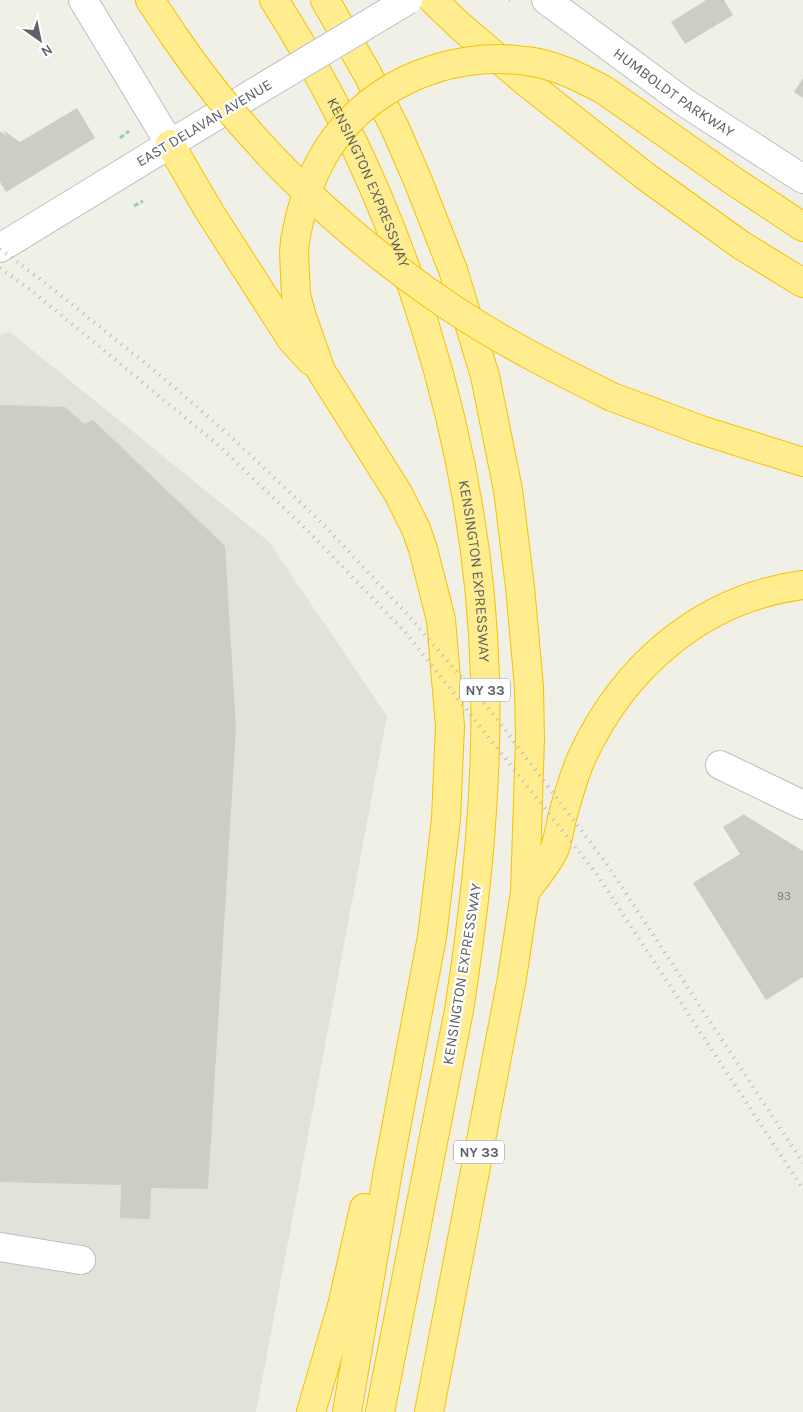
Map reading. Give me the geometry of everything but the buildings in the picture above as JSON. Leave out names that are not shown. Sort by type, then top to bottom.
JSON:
[{"type":"highway","points":[[150,0],[211,86],[290,176],[350,231],[420,286],[454,310],[525,352],[612,397],[700,430],[803,462]]},
{"type":"highway","name":"KENSINGTON EXPRESSWAY","points":[[274,0],[331,97],[399,248],[432,348],[464,485],[483,632],[485,774],[479,863],[466,964],[456,1029],[380,1412]]},
{"type":"highway","name":"NY 33","points":[[325,0],[367,73],[395,128],[453,270],[485,376],[508,490],[526,641],[530,739],[525,892],[510,988],[429,1412]]},
{"type":"highway","points":[[433,0],[460,26],[526,82],[645,176],[741,245],[803,283]]},
{"type":"highway","points":[[321,371],[296,295],[295,241],[301,210],[309,184],[321,160],[336,138],[353,118],[373,100],[395,85],[420,73],[446,65],[500,58],[528,61],[554,67],[580,77],[604,90],[732,180],[803,227]]},
{"type":"highway","points":[[170,144],[209,211],[292,339],[321,371],[398,493],[423,549],[441,620],[450,726],[446,818],[432,937],[347,1412]]},
{"type":"highway","points":[[525,892],[554,849],[570,786],[582,756],[604,716],[630,679],[662,647],[698,622],[740,600],[783,587],[803,585]]},
{"type":"highway","points":[[310,1412],[342,1306],[374,1160],[399,1116]]},
{"type":"street","points":[[83,0],[170,144]]},
{"type":"street","name":"EAST DELAVAN AVENUE","points":[[0,248],[408,0]]},
{"type":"street","name":"HUMBOLDT PARKWAY","points":[[546,0],[684,102],[803,179]]},
{"type":"street","points":[[720,765],[803,806]]},
{"type":"street","points":[[0,1247],[81,1260]]},
{"type":"path","points":[[120,138],[129,131]]},
{"type":"path","points":[[134,206],[143,201]]},
{"type":"shaded area","points":[[10,332],[269,542],[387,716],[256,1412],[0,1412],[0,335]]},
{"type":"railway","points":[[0,249],[161,376],[227,433],[322,523],[406,613],[490,710],[606,863],[803,1163]]},
{"type":"railway","points":[[0,268],[32,291],[217,444],[310,533],[406,633],[596,873],[803,1189]]}]
